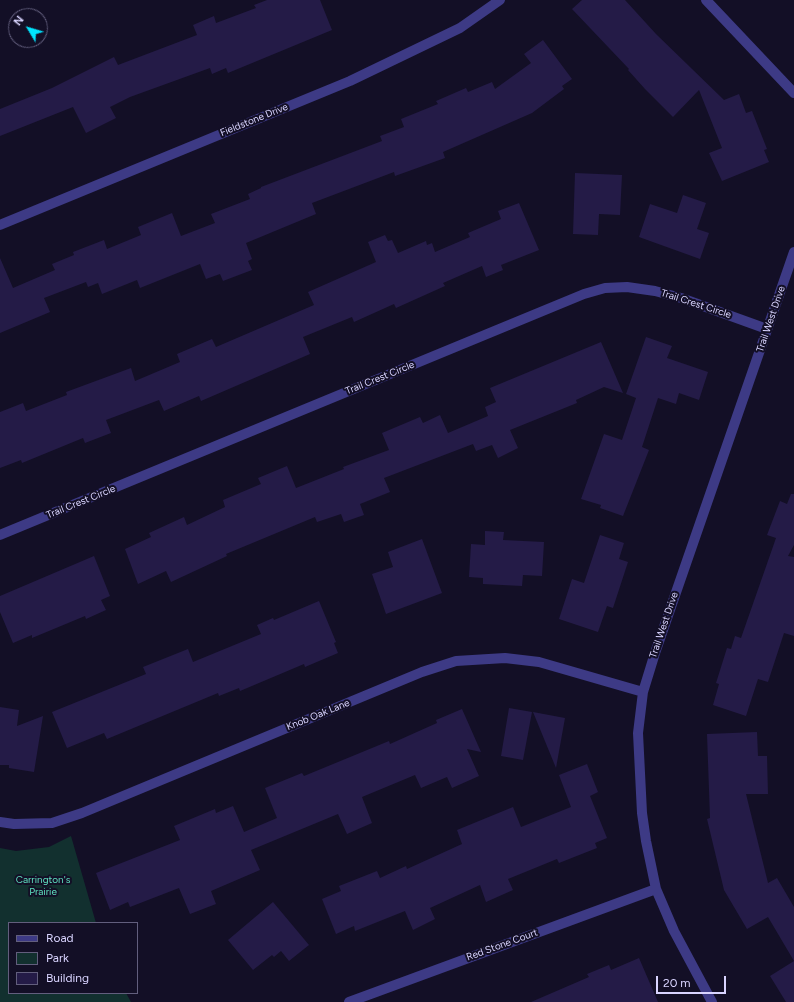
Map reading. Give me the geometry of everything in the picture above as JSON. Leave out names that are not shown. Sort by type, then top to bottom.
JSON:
[{"type":"street","name":"Fieldstone Drive","points":[[0,225],[350,81],[460,28],[500,0]]},
{"type":"street","points":[[706,0],[794,93]]},
{"type":"street","name":"Trail West Drive","points":[[712,1002],[674,930],[656,889],[646,840],[638,768],[638,733],[643,692],[654,653],[794,252]]},
{"type":"street","name":"Trail Crest Circle","points":[[0,536],[577,297],[605,288],[627,287],[655,291],[681,298],[767,329]]},
{"type":"street","name":"Knob Oak Lane","points":[[0,822],[14,824],[52,823],[82,813],[422,672],[456,661],[505,658],[539,662],[643,692]]},
{"type":"street","name":"Red Stone Court","points":[[349,1002],[656,889]]},
{"type":"green space","name":"Carrington's Prairie","points":[[71,836],[96,922],[8,922],[8,994],[127,994],[131,1002],[0,1002],[0,848],[16,851],[49,847]]},
{"type":"building","points":[[267,0],[320,0],[332,30],[228,73],[226,68],[212,74],[210,68],[130,97],[110,107],[116,118],[86,133],[73,107],[0,136],[0,109],[52,88],[114,57],[118,65],[197,35],[193,25],[214,16],[216,23],[256,8],[254,5]]},
{"type":"building","points":[[582,0],[625,0],[656,34],[724,100],[739,94],[746,113],[752,111],[767,149],[764,150],[769,162],[722,181],[709,153],[722,148],[699,90],[673,117],[645,89],[628,70],[629,69],[572,9]]},
{"type":"building","points":[[543,40],[572,79],[562,86],[564,89],[532,113],[443,152],[445,158],[395,176],[394,172],[312,203],[316,214],[246,243],[252,259],[248,261],[252,270],[223,281],[220,274],[206,279],[200,264],[140,288],[137,280],[102,294],[98,283],[88,287],[86,282],[44,298],[50,312],[0,333],[0,258],[13,288],[55,270],[52,264],[74,255],[73,252],[104,240],[107,249],[141,235],[138,227],[172,213],[181,236],[215,223],[211,214],[250,199],[248,194],[261,187],[382,141],[380,136],[404,127],[401,119],[438,104],[436,101],[466,88],[468,92],[492,82],[495,89],[531,63],[524,54]]},
{"type":"building","points":[[575,173],[622,175],[620,215],[599,214],[598,235],[573,234]]},
{"type":"building","points":[[683,195],[706,203],[697,229],[709,233],[700,259],[639,237],[650,204],[677,213]]},
{"type":"building","points":[[519,203],[539,250],[501,265],[503,270],[486,277],[482,266],[443,283],[445,286],[396,308],[394,304],[354,322],[352,317],[303,337],[310,354],[201,401],[199,396],[164,411],[159,400],[106,420],[111,433],[85,443],[83,438],[22,463],[21,460],[0,468],[0,412],[23,403],[26,411],[67,395],[66,392],[131,368],[135,381],[180,362],[177,354],[212,339],[216,347],[314,305],[308,292],[376,262],[368,242],[385,235],[388,241],[392,240],[398,253],[426,241],[427,245],[432,243],[435,252],[470,237],[468,233],[501,219],[498,211]]},
{"type":"building","points":[[646,337],[672,346],[667,358],[708,372],[699,400],[679,393],[676,404],[658,398],[642,447],[649,450],[623,516],[600,508],[601,505],[581,499],[604,434],[622,440],[636,398],[626,394]]},
{"type":"building","points":[[601,342],[623,393],[604,387],[576,400],[577,403],[510,430],[518,448],[498,458],[492,445],[476,451],[473,444],[384,478],[390,492],[360,504],[364,515],[344,522],[341,514],[317,522],[315,517],[226,554],[227,556],[171,582],[166,571],[138,584],[125,549],[151,537],[149,533],[184,517],[187,525],[225,507],[223,500],[261,484],[258,478],[287,466],[296,488],[344,469],[343,467],[389,450],[382,433],[420,417],[423,423],[440,415],[448,433],[488,416],[485,407],[496,402],[490,388]]},
{"type":"building","points":[[791,494],[794,494],[794,545],[788,556],[794,557],[794,636],[784,633],[768,682],[758,679],[746,716],[713,705],[719,684],[716,683],[727,648],[731,649],[735,636],[741,638],[776,538],[767,535],[780,501],[787,504]]},
{"type":"building","points":[[485,531],[504,532],[503,540],[544,542],[542,576],[523,575],[522,586],[483,584],[483,578],[469,577],[471,544],[485,545]]},
{"type":"building","points":[[600,535],[624,543],[619,559],[628,562],[613,608],[607,606],[598,632],[559,619],[572,579],[584,583]]},
{"type":"building","points":[[422,539],[442,593],[386,614],[372,574],[393,567],[388,552]]},
{"type":"building","points":[[94,556],[110,596],[101,600],[106,610],[86,619],[85,616],[32,638],[32,635],[13,643],[0,612],[0,596]]},
{"type":"building","points":[[319,601],[336,642],[334,643],[338,653],[305,667],[304,664],[240,691],[239,688],[219,696],[218,693],[107,739],[104,733],[67,748],[52,712],[146,674],[143,667],[188,649],[193,662],[261,634],[257,625],[273,618],[274,620]]},
{"type":"building","points":[[0,707],[19,710],[17,726],[43,716],[34,772],[9,768],[9,765],[0,765]]},
{"type":"building","points":[[509,708],[532,712],[523,760],[501,756]]},
{"type":"building","points":[[462,709],[481,752],[467,749],[479,776],[452,788],[447,777],[421,788],[415,775],[362,797],[372,823],[347,834],[338,814],[251,850],[260,870],[211,891],[216,904],[190,914],[179,888],[130,907],[128,902],[110,910],[96,873],[180,840],[174,826],[215,809],[216,813],[233,806],[244,832],[277,818],[265,788],[302,773],[304,776],[389,741],[390,744],[437,723],[436,720]]},
{"type":"building","points":[[533,712],[565,718],[556,768]]},
{"type":"building","points":[[757,732],[758,756],[767,756],[768,794],[746,794],[768,883],[777,878],[794,907],[794,961],[768,917],[747,929],[724,890],[707,819],[710,818],[707,734]]},
{"type":"building","points":[[587,764],[598,792],[590,796],[607,838],[595,843],[597,848],[559,863],[557,859],[508,879],[513,890],[486,902],[480,885],[430,908],[435,919],[413,930],[405,911],[355,931],[354,926],[336,934],[322,899],[341,891],[339,886],[377,871],[380,878],[406,866],[407,869],[462,844],[457,830],[513,807],[521,827],[571,807],[559,775]]},
{"type":"building","points":[[273,902],[309,945],[289,961],[281,951],[274,957],[272,955],[253,970],[228,940]]},
{"type":"building","points":[[639,958],[658,1002],[531,1002],[589,977],[587,974],[609,965],[611,970]]},
{"type":"building","points":[[794,961],[794,1002],[786,1002],[770,976]]}]
